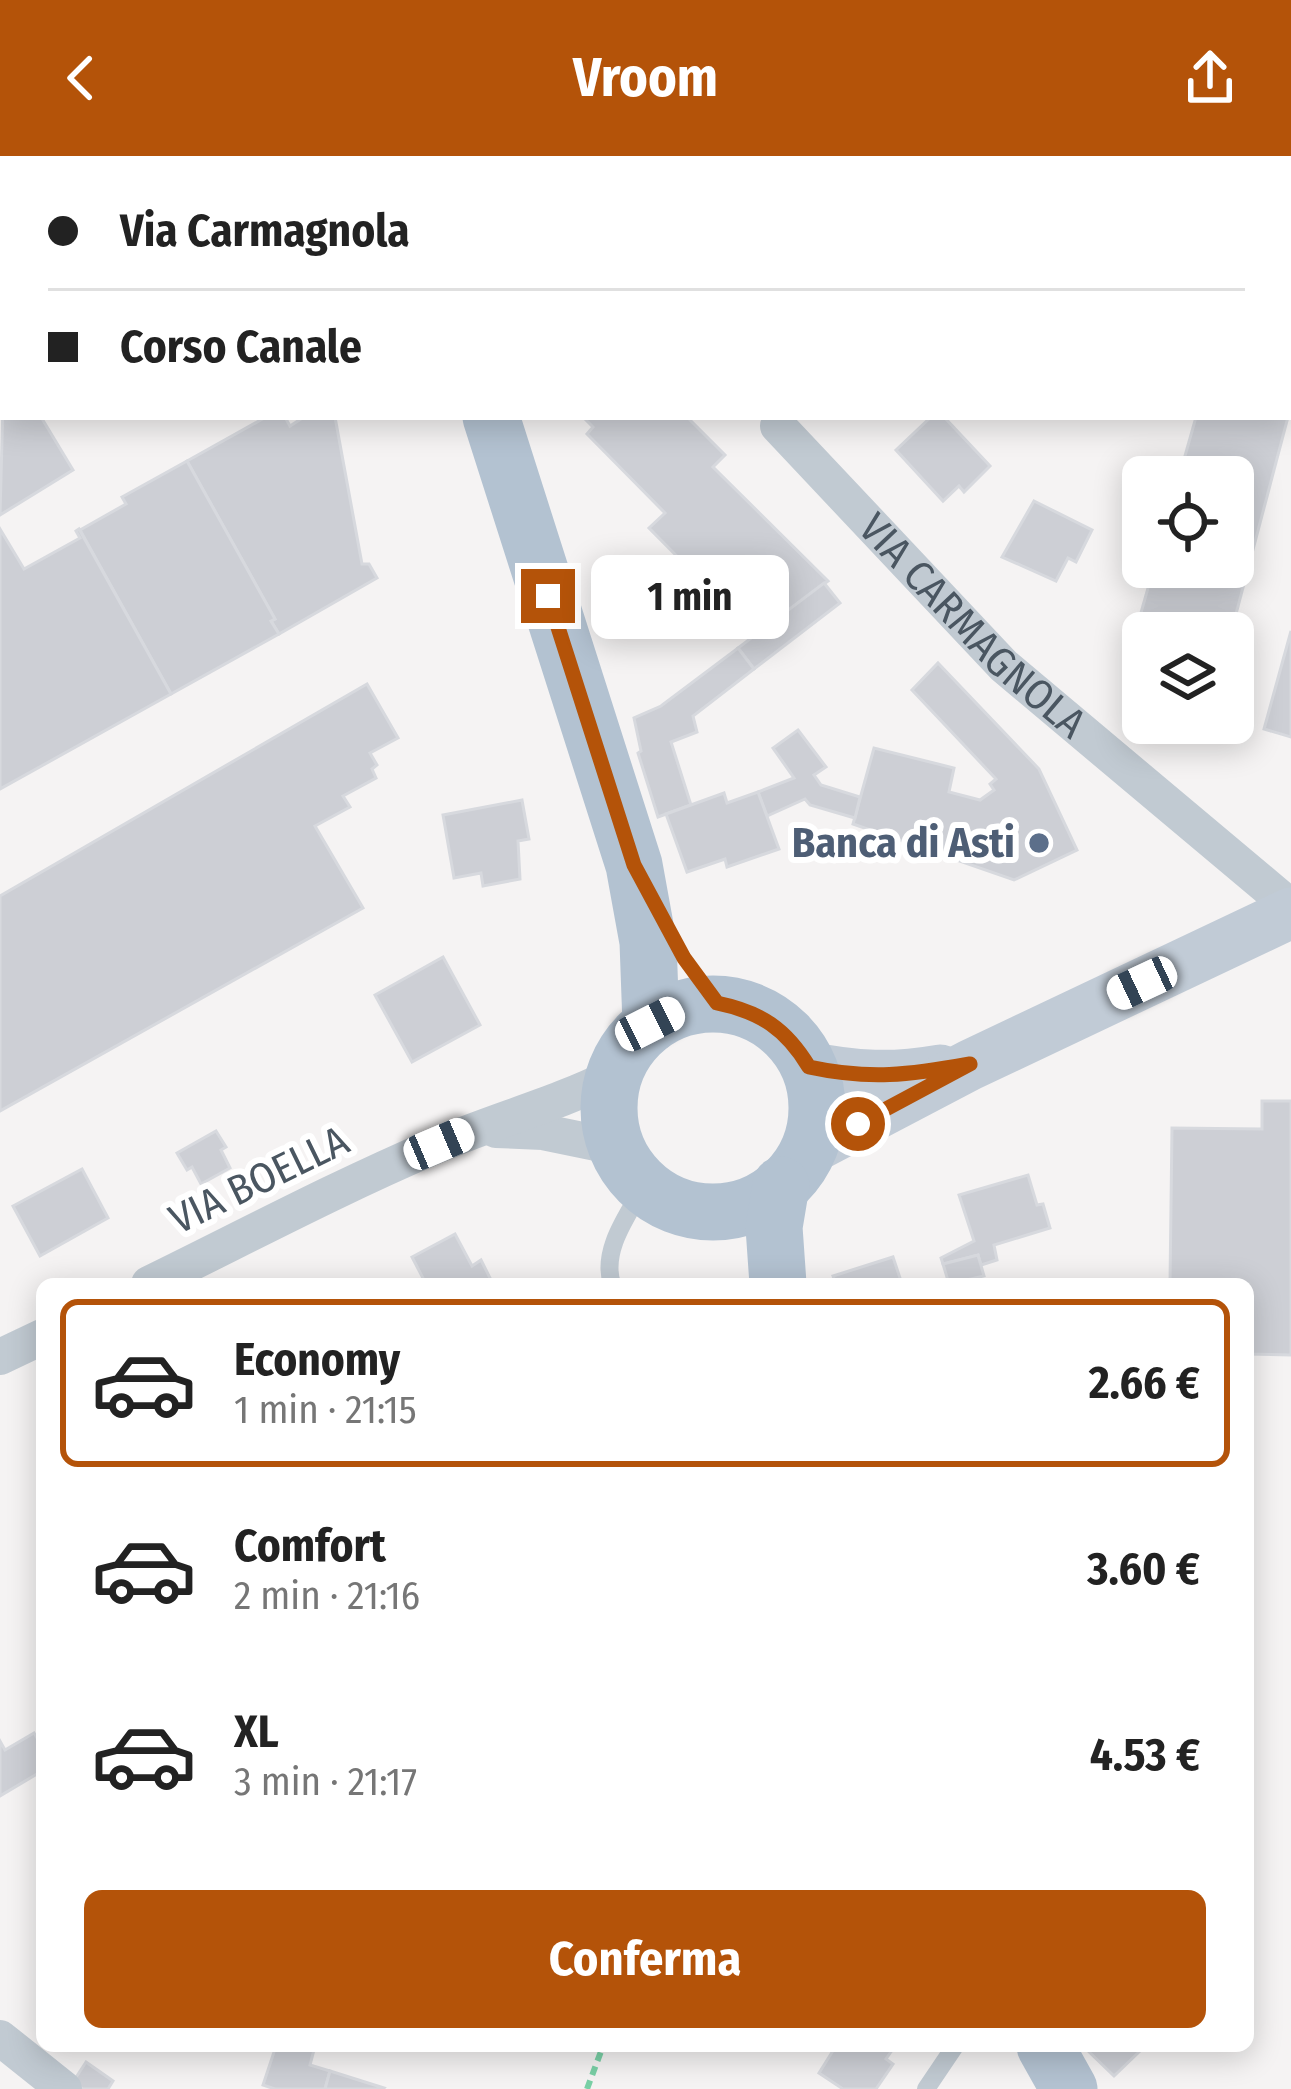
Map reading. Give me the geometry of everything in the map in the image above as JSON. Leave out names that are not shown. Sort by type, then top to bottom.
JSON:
[{"type":"main road","points":[[492,420],[634,865],[648,942],[650,1024]]},
{"type":"main road","points":[[634,865],[684,958],[717,1003]]},
{"type":"main road","name":"VIA CARMAGNOLA","points":[[795,1168],[970,1064],[1291,910]]},
{"type":"main road","points":[[748,1278],[725,1244],[651,1181],[609,1112],[614,1076],[628,1047],[650,1024],[682,1008],[717,1003],[770,1020],[793,1041],[809,1067],[817,1094],[816,1122],[774,1227],[778,1278]]},
{"type":"main road","name":"VIA CARMAGNOLA","points":[[809,1067],[852,1076],[901,1077],[970,1064]]},
{"type":"main road","points":[[651,1181],[719,1212],[746,1206],[795,1168]]},
{"type":"main road","points":[[1048,2052],[1069,2089]]},
{"type":"street","name":"VIA CARMAGNOLA","points":[[778,426],[1004,666],[1291,910]]},
{"type":"street","name":"VIA BOELLA","points":[[162,1278],[475,1129],[568,1099],[614,1076]]},
{"type":"street","name":"VIA BOELLA","points":[[475,1129],[543,1132],[651,1181]]},
{"type":"street","points":[[0,1357],[36,1339]]},
{"type":"street","points":[[0,2038],[64,2089]]},
{"type":"lane","points":[[610,1278],[614,1239],[651,1181]]},
{"type":"lane","points":[[926,2089],[951,2052]]},
{"type":"path","points":[[587,2089],[600,2052]]},
{"type":"building","points":[[3,420],[43,420],[73,470],[0,515]]},
{"type":"building","points":[[261,420],[287,420],[290,426],[299,420],[336,420],[362,564],[369,564],[377,578],[279,634],[187,461]]},
{"type":"building","points":[[586,420],[690,420],[725,455],[713,467],[828,581],[755,635],[649,528],[665,513],[587,434],[593,427]]},
{"type":"building","points":[[928,420],[947,420],[990,466],[964,492],[959,486],[943,501],[896,450]]},
{"type":"building","points":[[1195,420],[1287,420],[1254,546],[1254,456],[1185,456]]},
{"type":"building","points":[[187,461],[279,634],[171,694],[80,530],[126,504],[122,497]]},
{"type":"building","points":[[1034,501],[1092,530],[1076,562],[1068,558],[1056,581],[1002,557]]},
{"type":"building","points":[[0,529],[24,569],[80,538],[79,529],[171,694],[0,789]]},
{"type":"building","points":[[824,583],[840,603],[754,669],[738,648]]},
{"type":"building","points":[[1148,588],[1243,588],[1237,612],[1141,612]]},
{"type":"building","points":[[1291,631],[1291,737],[1264,729]]},
{"type":"building","points":[[738,648],[754,669],[693,716],[697,732],[671,742],[691,805],[658,817],[638,753],[634,718],[661,706]]},
{"type":"building","points":[[938,663],[1039,769],[1077,850],[1014,880],[853,824],[874,748],[954,768],[949,792],[980,800],[994,790],[990,784],[996,779],[912,690]]},
{"type":"building","points":[[367,684],[398,738],[370,753],[377,765],[372,769],[376,778],[343,796],[350,807],[315,826],[363,908],[0,1111],[0,896]]},
{"type":"building","points":[[798,730],[826,767],[814,775],[821,785],[860,797],[855,818],[810,805],[805,799],[767,816],[758,792],[794,778],[773,748]]},
{"type":"building","points":[[758,792],[779,849],[727,867],[725,859],[687,872],[666,814],[724,793],[727,803]]},
{"type":"building","points":[[522,800],[529,839],[518,841],[520,879],[483,886],[481,873],[454,878],[443,815]]},
{"type":"building","points":[[443,957],[480,1025],[412,1062],[375,995]]},
{"type":"building","points":[[1262,1101],[1291,1101],[1291,1355],[1254,1354],[1254,1278],[1170,1278],[1172,1128],[1262,1129]]},
{"type":"building","points":[[216,1131],[226,1147],[221,1150],[230,1168],[201,1184],[177,1153]]},
{"type":"building","points":[[82,1169],[108,1218],[40,1256],[13,1206]]},
{"type":"building","points":[[1028,1175],[1050,1228],[994,1245],[997,1260],[981,1265],[978,1255],[943,1264],[941,1258],[974,1241],[959,1195]]},
{"type":"building","points":[[455,1234],[472,1266],[481,1260],[490,1278],[423,1278],[412,1257]]},
{"type":"building","points":[[978,1255],[984,1276],[947,1278],[943,1264]]},
{"type":"building","points":[[893,1257],[900,1278],[834,1278]]},
{"type":"building","points":[[34,1733],[36,1736],[36,1775],[0,1796],[0,1741],[5,1750]]},
{"type":"building","points":[[274,2052],[313,2052],[310,2065],[330,2071],[325,2089],[263,2085]]},
{"type":"building","points":[[832,2052],[891,2052],[886,2059],[893,2064],[876,2089],[843,2089],[819,2073]]},
{"type":"building","points":[[1089,2052],[1139,2052],[1114,2076]]},
{"type":"building","points":[[86,2062],[113,2081],[108,2089],[83,2089],[73,2082]]},
{"type":"building","points":[[330,2071],[384,2088],[325,2089]]},
{"type":"place","name":"Banca di Asti","points":[[1039,843]]},
{"type":"route","points":[[548,596],[634,865],[684,958],[717,1003],[770,1020],[793,1041],[809,1067],[852,1076],[901,1077],[970,1064],[858,1124]]}]
